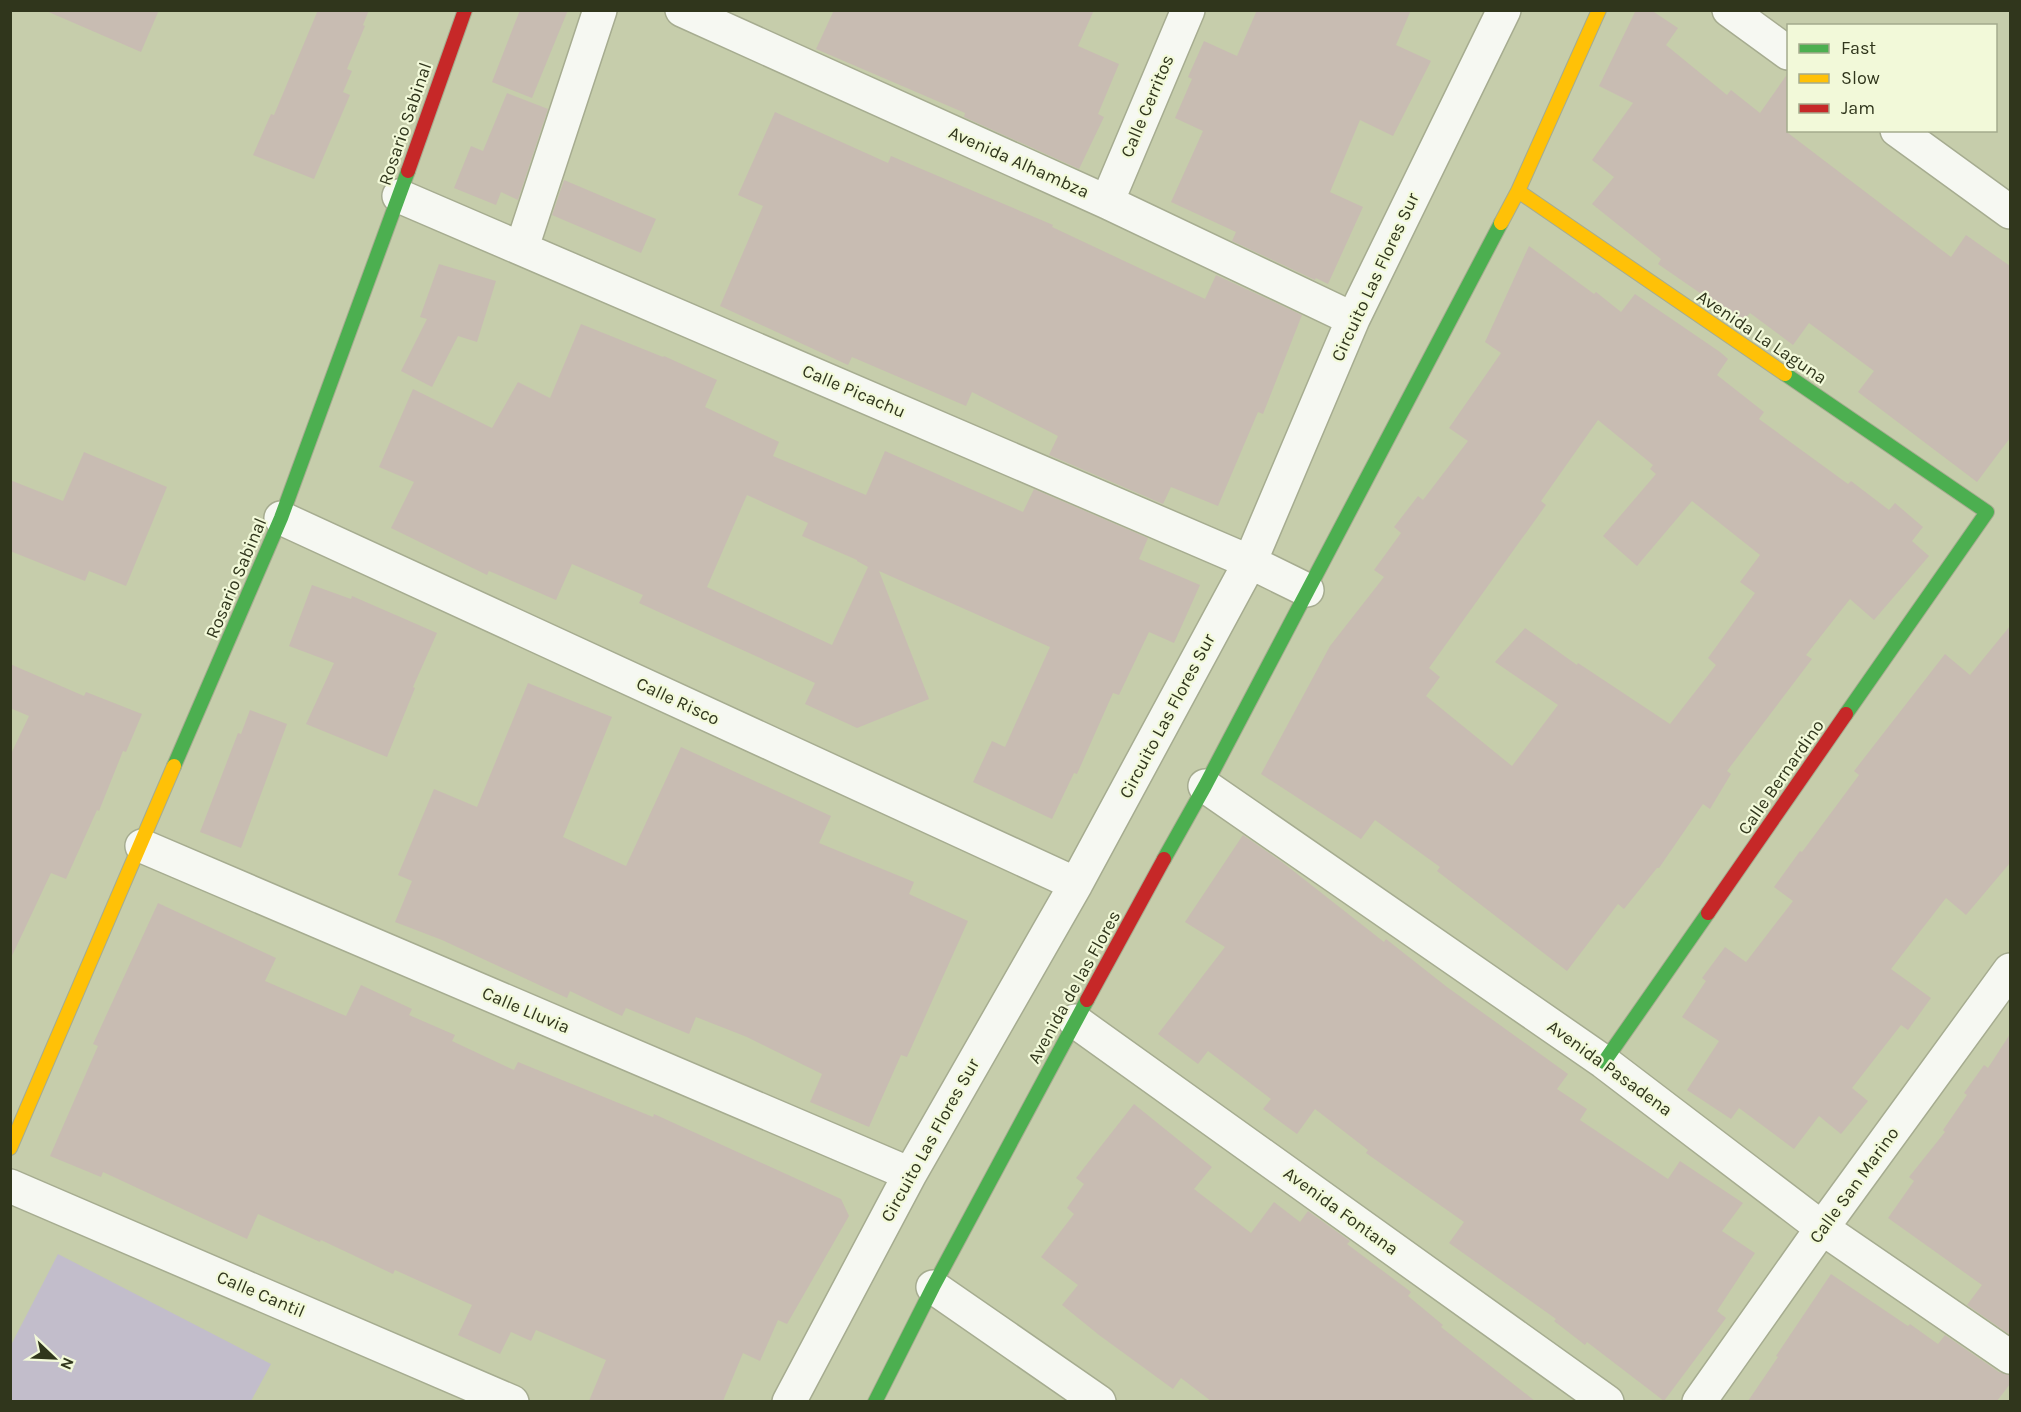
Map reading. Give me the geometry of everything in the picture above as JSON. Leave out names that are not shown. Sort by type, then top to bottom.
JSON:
[{"type":"street","name":"Rosario Sabinal","points":[[10,1148],[142,846],[281,518],[465,10]]},
{"type":"street","points":[[522,247],[600,10]]},
{"type":"street","name":"Avenida Alhambza","points":[[682,10],[1107,202],[1353,319]]},
{"type":"street","name":"Calle Cerritos","points":[[1107,202],[1188,10]]},
{"type":"street","name":"Circuito Las Flores Sur","points":[[789,1401],[910,1174],[1076,884],[1250,562],[1353,319],[1504,10]]},
{"type":"street","points":[[1307,590],[1518,191],[1599,10]]},
{"type":"street","points":[[1729,10],[1787,52]]},
{"type":"street","points":[[1899,132],[2010,212]]},
{"type":"street","name":"Avenida La Laguna","points":[[1518,191],[1987,512]]},
{"type":"street","name":"Calle Picachu","points":[[399,196],[1250,562],[1307,590]]},
{"type":"street","name":"Calle Bernardino","points":[[1604,1062],[1987,512]]},
{"type":"street","name":"Calle Risco","points":[[281,518],[1076,884]]},
{"type":"street","name":"Avenida de las Flores","points":[[875,1401],[933,1287],[1204,786],[1307,590]]},
{"type":"street","name":"Avenida Pasadena","points":[[1204,786],[1604,1062],[1822,1228],[2010,1357]]},
{"type":"street","name":"Calle Lluvia","points":[[142,846],[910,1174]]},
{"type":"street","name":"Calle San Marino","points":[[1699,1401],[2010,970]]},
{"type":"street","name":"Avenida Fontana","points":[[1075,1022],[1607,1401]]},
{"type":"street","name":"Calle Cantil","points":[[10,1186],[512,1401]]},
{"type":"street","points":[[933,1287],[1099,1401]]},
{"type":"shaded area","points":[[58,1254],[271,1364],[251,1401],[11,1401],[11,1345]]},
{"type":"building","points":[[44,10],[159,10],[141,52]]},
{"type":"building","points":[[318,10],[369,10],[363,25],[365,26],[347,69],[352,71],[343,92],[350,95],[314,179],[253,155],[271,114],[274,115]]},
{"type":"building","points":[[520,10],[568,10],[532,98],[492,82]]},
{"type":"building","points":[[834,10],[1094,10],[1078,46],[1119,64],[1098,114],[1104,117],[1079,169],[964,117],[965,113],[816,49]]},
{"type":"building","points":[[1257,10],[1411,10],[1396,45],[1431,61],[1393,136],[1360,120],[1330,192],[1363,207],[1328,284],[1232,241],[1236,232],[1171,202],[1203,131],[1175,118],[1192,79],[1188,77],[1204,41],[1237,56]]},
{"type":"building","points":[[1636,10],[1651,10],[1678,28],[1666,45],[1727,95],[1731,90],[1760,113],[1787,74],[1787,132],[1951,257],[1966,235],[2010,266],[2010,438],[1977,482],[1858,392],[1874,371],[1809,323],[1793,345],[1750,313],[1742,322],[1658,264],[1661,259],[1592,204],[1614,177],[1592,160],[1633,103],[1599,86]]},
{"type":"building","points":[[507,93],[548,109],[518,200],[501,192],[496,205],[454,188],[471,146],[483,151]]},
{"type":"building","points":[[775,112],[888,163],[891,156],[1053,225],[1052,227],[1205,299],[1216,275],[1302,315],[1263,414],[1258,412],[1218,506],[1171,487],[1163,504],[1049,455],[1058,436],[972,392],[966,406],[852,357],[848,365],[720,306],[763,206],[738,195]]},
{"type":"building","points":[[564,180],[656,219],[641,253],[552,215]]},
{"type":"building","points":[[1529,246],[1621,312],[1635,294],[1728,359],[1717,375],[1764,412],[1759,419],[1848,484],[1851,481],[1889,510],[1895,503],[1923,527],[1912,541],[1929,556],[1874,620],[1850,599],[1806,655],[1812,659],[1727,771],[1731,774],[1710,809],[1703,804],[1659,868],[1624,909],[1618,904],[1567,971],[1437,871],[1440,867],[1375,820],[1361,839],[1261,774],[1330,646],[1384,577],[1374,570],[1401,533],[1394,527],[1418,496],[1423,500],[1468,441],[1449,428],[1501,353],[1485,342]],"holes":[[[1598,420],[1653,465],[1650,469],[1656,474],[1603,536],[1637,566],[1692,501],[1760,555],[1740,582],[1755,593],[1708,658],[1716,665],[1670,724],[1578,663],[1577,665],[1525,628],[1495,662],[1558,705],[1512,766],[1426,696],[1440,677],[1429,668],[1546,505],[1541,501]]]},
{"type":"building","points":[[439,264],[496,281],[477,342],[458,336],[432,387],[401,371],[427,319],[420,317]]},
{"type":"building","points":[[581,324],[664,356],[717,380],[705,407],[779,442],[773,456],[866,495],[885,451],[1023,512],[1034,489],[1148,538],[1139,559],[1200,585],[1174,643],[1149,632],[1119,695],[1113,693],[1077,774],[1074,773],[1052,819],[973,782],[992,741],[1005,747],[1050,647],[879,571],[929,699],[857,728],[805,704],[815,683],[639,603],[643,595],[572,564],[556,600],[489,571],[487,575],[391,528],[414,482],[379,467],[413,389],[492,428],[518,382],[550,398]],"holes":[[[747,495],[808,523],[802,536],[868,567],[832,645],[707,587]]]},
{"type":"building","points":[[84,452],[167,487],[126,586],[89,571],[85,581],[10,551],[10,480],[63,501]]},
{"type":"building","points":[[312,585],[351,599],[352,596],[437,633],[413,687],[415,688],[387,757],[306,724],[334,663],[289,646]]},
{"type":"building","points":[[2010,626],[2010,863],[1966,915],[1946,898],[1891,969],[1931,998],[1908,1030],[1901,1025],[1852,1088],[1868,1101],[1841,1134],[1819,1116],[1794,1149],[1739,1108],[1731,1119],[1687,1090],[1719,1041],[1682,1017],[1706,981],[1702,978],[1725,947],[1746,962],[1793,901],[1774,887],[1859,775],[1854,771],[1945,654],[1970,675]]},
{"type":"building","points":[[10,664],[84,696],[86,692],[142,714],[66,879],[51,873],[10,960],[10,756],[29,716],[10,708]]},
{"type":"building","points":[[528,683],[612,717],[563,837],[626,866],[681,747],[831,816],[819,843],[914,882],[909,894],[968,921],[907,1057],[901,1055],[869,1127],[810,1102],[822,1074],[747,1037],[696,1017],[689,1034],[626,1008],[622,1016],[570,991],[567,998],[442,940],[395,922],[412,881],[398,875],[434,789],[477,807]]},
{"type":"building","points":[[250,710],[287,724],[241,848],[200,832],[238,733],[241,734]]},
{"type":"building","points":[[1243,835],[1282,862],[1384,942],[1386,939],[1447,987],[1568,1074],[1557,1089],[1587,1109],[1580,1120],[1668,1179],[1680,1161],[1743,1203],[1722,1231],[1755,1253],[1717,1311],[1726,1318],[1664,1401],[1587,1342],[1585,1345],[1554,1321],[1556,1319],[1449,1243],[1464,1222],[1366,1153],[1368,1150],[1315,1109],[1297,1134],[1263,1109],[1271,1099],[1208,1051],[1198,1064],[1158,1034],[1225,947],[1185,922]]},
{"type":"building","points":[[158,903],[276,958],[265,981],[346,1016],[361,985],[412,1009],[409,1015],[455,1035],[452,1041],[514,1070],[518,1062],[653,1117],[654,1114],[841,1199],[849,1216],[787,1324],[778,1320],[760,1361],[743,1353],[723,1401],[589,1401],[606,1360],[536,1330],[531,1341],[511,1332],[500,1354],[458,1335],[472,1305],[395,1270],[393,1274],[321,1240],[320,1242],[258,1214],[247,1239],[103,1172],[101,1177],[50,1156],[98,1046],[93,1044]]},
{"type":"building","points":[[2010,1034],[2010,1335],[1967,1305],[1982,1285],[1888,1218],[1914,1181],[1909,1177],[1945,1132],[1943,1130],[1967,1095],[1964,1093],[1984,1065],[1988,1068]]},
{"type":"building","points":[[1134,1104],[1212,1167],[1194,1189],[1251,1233],[1274,1202],[1300,1222],[1308,1211],[1350,1241],[1347,1244],[1411,1292],[1408,1296],[1443,1325],[1441,1327],[1535,1401],[1211,1401],[1181,1378],[1173,1389],[1099,1335],[1062,1305],[1078,1285],[1041,1257],[1074,1214],[1067,1208],[1084,1184],[1076,1178]]},
{"type":"building","points":[[1831,1274],[1938,1344],[1945,1335],[1999,1372],[2010,1375],[2010,1384],[1997,1401],[1748,1401]]},
{"type":"traffic: fast","points":[[174,766],[281,518],[408,171]]},
{"type":"traffic: fast","points":[[1164,859],[1205,786],[1501,223]]},
{"type":"traffic: fast","points":[[1785,374],[1987,512],[1846,714]]},
{"type":"traffic: fast","points":[[1604,1062],[1708,913]]},
{"type":"traffic: fast","points":[[875,1402],[933,1287],[1087,1000]]},
{"type":"traffic: slow","points":[[1501,223],[1518,191],[1599,10]]},
{"type":"traffic: slow","points":[[1518,191],[1785,374]]},
{"type":"traffic: slow","points":[[10,1148],[174,766]]},
{"type":"traffic: jam","points":[[408,171],[465,10]]},
{"type":"traffic: jam","points":[[1708,913],[1846,714]]},
{"type":"traffic: jam","points":[[1087,1000],[1164,859]]}]
